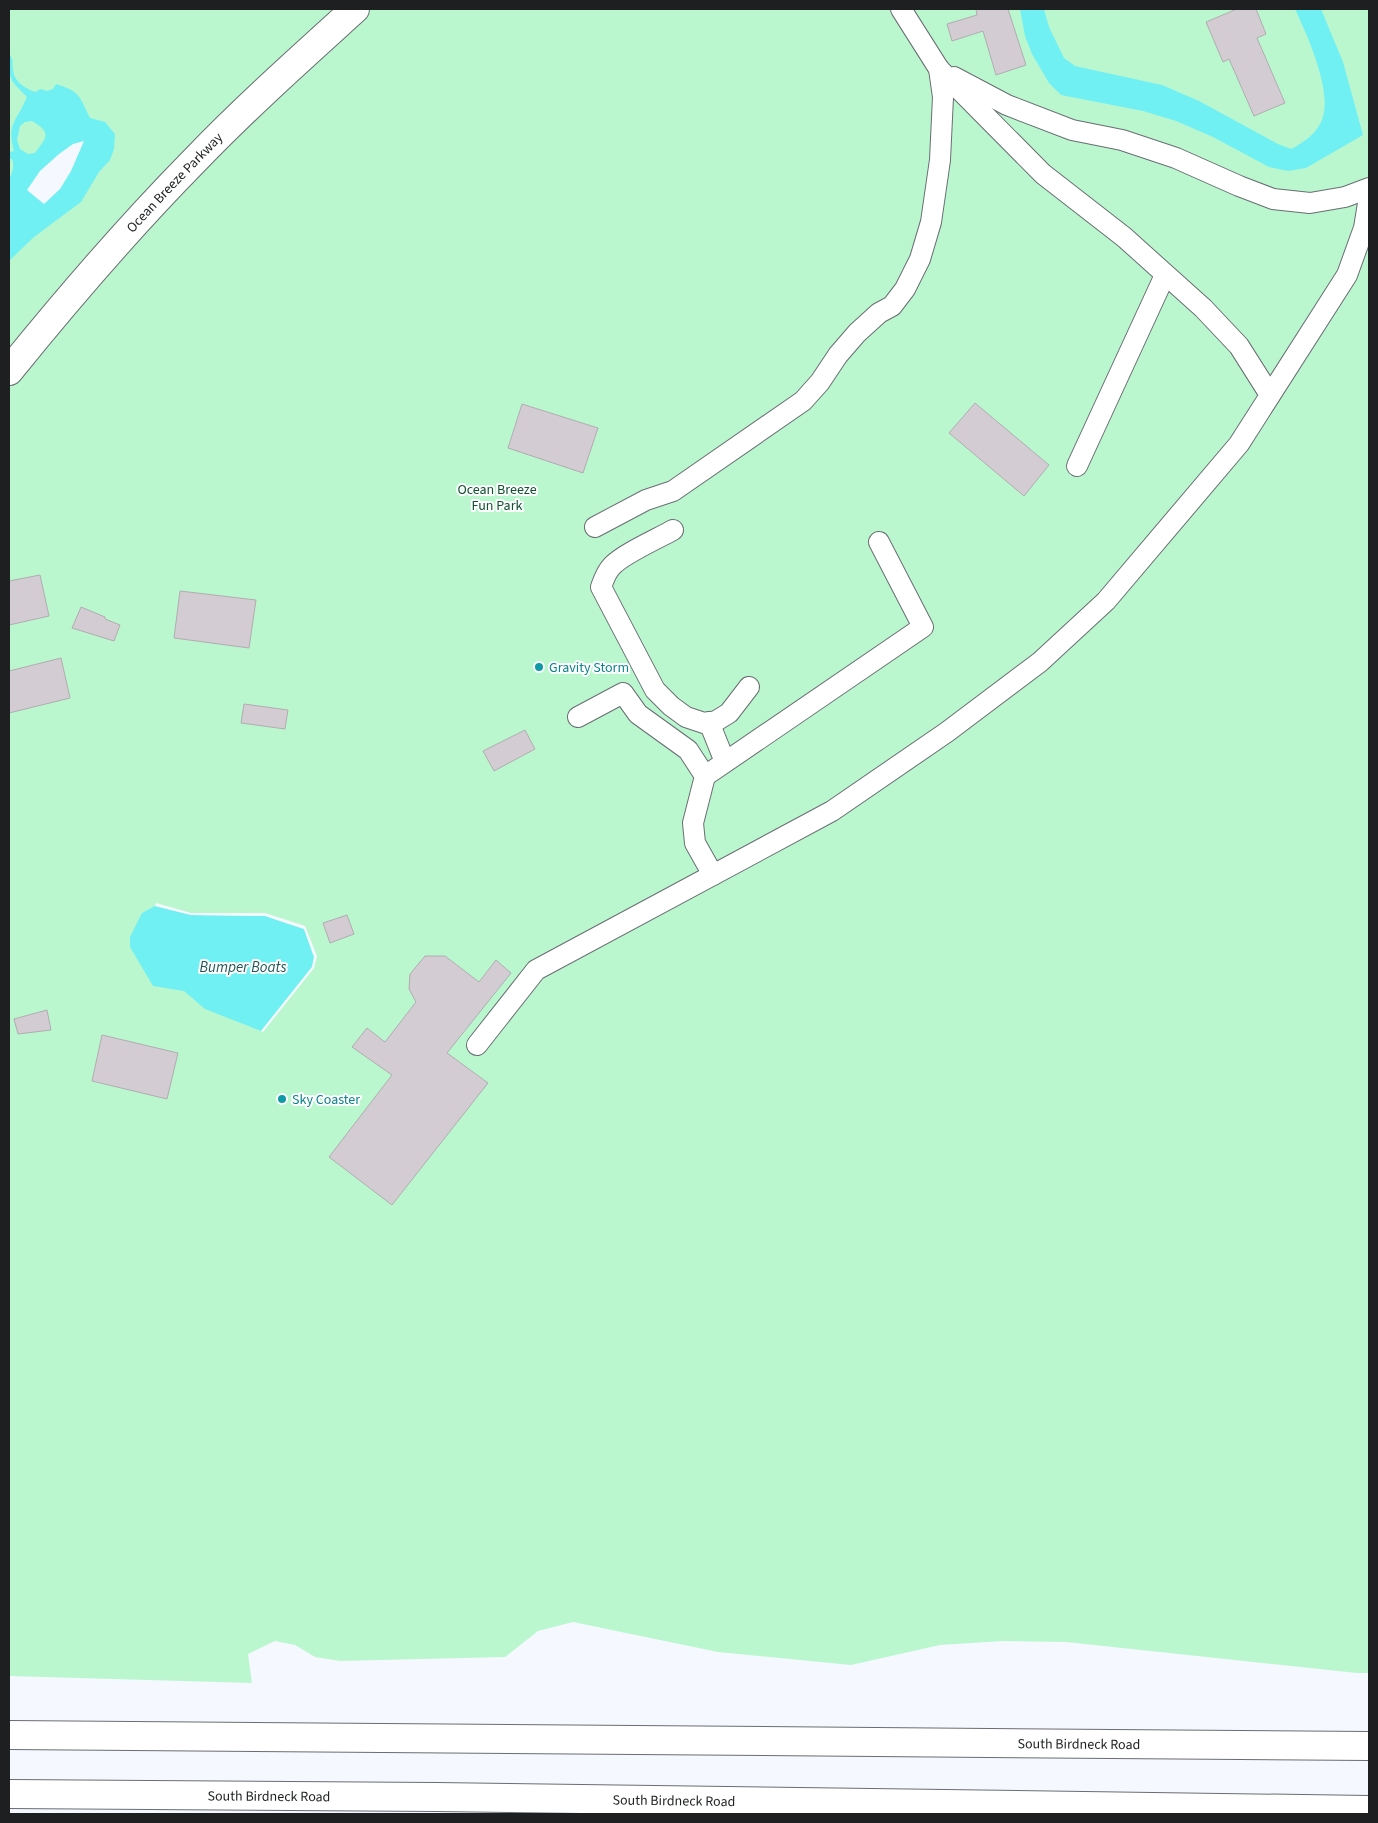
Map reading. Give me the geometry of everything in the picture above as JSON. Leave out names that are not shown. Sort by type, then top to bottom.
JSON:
[{"type":"main road","name":"Ocean Breeze Parkway","points":[[9,371],[96,265],[196,159],[281,76],[355,9]]},
{"type":"main road","name":"South Birdneck Road","points":[[9,1735],[1369,1746]]},
{"type":"main road","name":"South Birdneck Road","points":[[9,1794],[426,1797],[1369,1810]]},
{"type":"lane","points":[[901,9],[938,69],[1043,174],[1124,237],[1203,308],[1238,346],[1270,395]]},
{"type":"lane","points":[[938,69],[1007,105],[1053,123],[1072,130],[1122,140],[1176,158],[1273,199],[1310,203],[1345,197],[1369,188]]},
{"type":"lane","points":[[595,527],[646,500],[673,491],[719,458],[780,419],[803,401],[857,333],[879,313],[892,306],[905,289],[920,259],[931,222],[940,160],[943,97],[938,69]]},
{"type":"lane","points":[[477,1045],[536,970],[832,810],[947,732],[1040,662],[1106,601],[1239,444],[1347,275],[1364,228],[1369,197]]},
{"type":"lane","points":[[1077,466],[1166,275]]},
{"type":"lane","points":[[673,530],[612,566],[605,576],[601,587],[655,690],[671,706],[686,717],[704,722],[716,721],[729,713],[749,687]]},
{"type":"lane","points":[[713,875],[695,843],[692,823],[705,776],[923,627],[879,542]]},
{"type":"lane","points":[[578,717],[623,693],[638,714],[688,750],[705,776]]},
{"type":"lane","points":[[709,722],[725,762]]},
{"type":"green space","name":"Ocean Breeze Fun Park","points":[[9,9],[1369,9],[1369,1673],[1066,1642],[1003,1641],[940,1645],[851,1665],[718,1652],[573,1622],[538,1631],[505,1657],[340,1661],[315,1657],[295,1645],[275,1641],[248,1654],[252,1683],[9,1676]]},
{"type":"water","points":[[1020,9],[1044,9],[1049,27],[1064,58],[1075,66],[1162,85],[1199,101],[1278,144],[1291,149],[1308,138],[1318,128],[1324,112],[1325,98],[1318,66],[1295,9],[1321,9],[1343,62],[1363,135],[1306,168],[1288,171],[1269,167],[1213,137],[1176,121],[1143,111],[1061,95],[1049,83],[1032,54],[1025,36]]},
{"type":"water","points":[[9,54],[14,74],[21,84],[36,92],[40,89],[47,91],[53,89],[56,84],[75,92],[90,118],[105,122],[115,134],[114,149],[110,160],[99,172],[81,202],[34,237],[9,261],[9,179],[13,164],[12,159],[9,159],[9,152],[14,151],[11,135],[12,128],[27,97],[11,78]],"holes":[[[32,121],[45,132],[45,139],[35,153],[28,154],[20,149],[17,140],[20,126],[25,122]]]},
{"type":"water","name":"Bumper Boats","points":[[155,906],[191,915],[265,916],[304,929],[314,957],[312,967],[261,1031],[205,1009],[184,991],[153,986],[130,947],[130,937],[142,913]]},
{"type":"pier","points":[[84,141],[71,171],[60,189],[44,204],[27,190],[40,171],[59,154],[73,144]]},
{"type":"pier","points":[[156,903],[191,913],[265,913],[305,926],[317,956],[314,968],[263,1032],[261,1031],[312,967],[314,957],[304,929],[265,916],[191,915],[155,906]]},
{"type":"building","points":[[976,9],[1008,9],[1026,65],[996,75],[983,31],[952,41],[947,24],[977,15]]},
{"type":"building","points":[[1237,9],[1256,9],[1266,34],[1257,38],[1285,103],[1254,116],[1229,59],[1223,62],[1206,22]]},
{"type":"building","points":[[975,403],[1049,465],[1024,496],[949,433]]},
{"type":"building","points":[[522,404],[598,428],[583,473],[508,448]]},
{"type":"building","points":[[40,575],[49,616],[9,625],[9,581]]},
{"type":"building","points":[[180,591],[256,600],[249,648],[174,638]]},
{"type":"building","points":[[81,607],[120,625],[114,641],[72,628]]},
{"type":"building","points":[[61,658],[70,698],[9,713],[9,671]]},
{"type":"building","points":[[244,704],[288,710],[285,729],[241,723]]},
{"type":"building","points":[[525,730],[535,749],[494,771],[483,751]]},
{"type":"building","points":[[347,915],[354,934],[330,943],[323,923]]},
{"type":"building","points":[[425,956],[445,956],[479,982],[496,960],[511,973],[447,1053],[488,1083],[392,1205],[329,1157],[392,1075],[352,1047],[367,1028],[385,1042],[416,1002],[409,989],[410,974]]},
{"type":"building","points":[[47,1010],[51,1030],[18,1034],[14,1019]]},
{"type":"building","points":[[102,1035],[178,1053],[167,1099],[92,1081]]},
{"type":"place","name":"Gravity Storm","points":[[539,667]]},
{"type":"place","name":"Sky Coaster","points":[[282,1099]]}]
